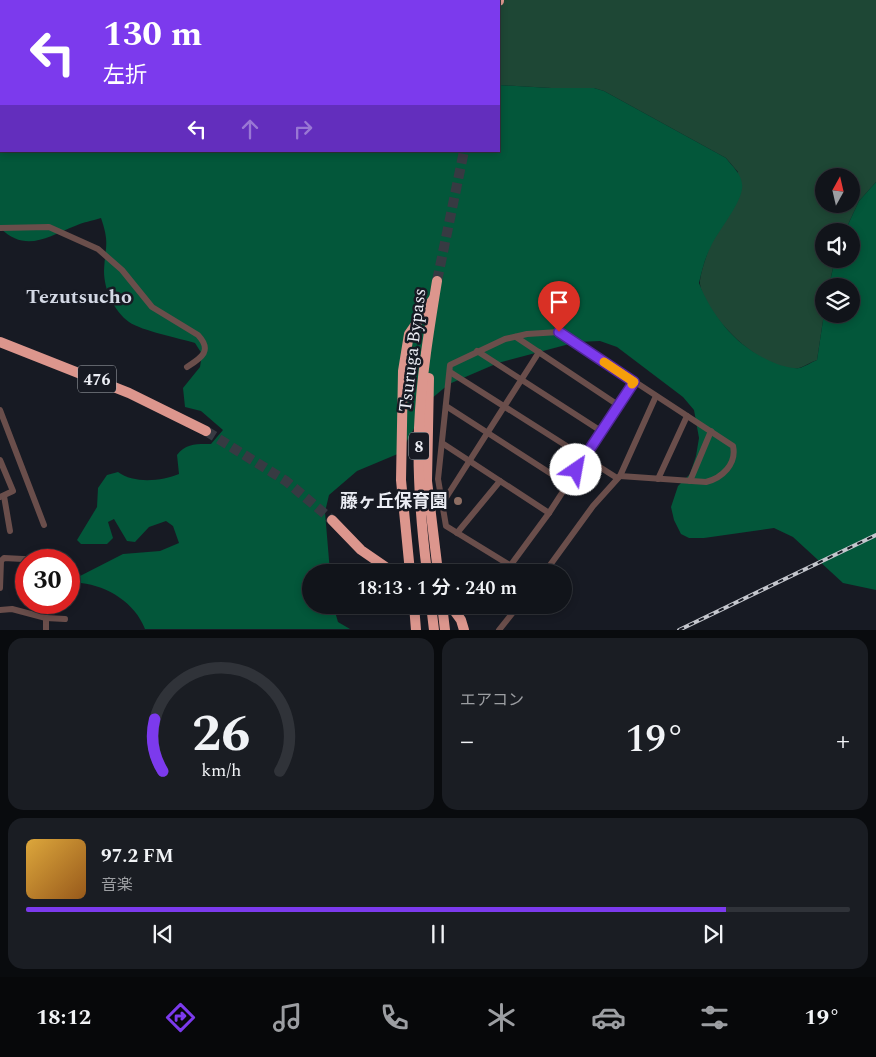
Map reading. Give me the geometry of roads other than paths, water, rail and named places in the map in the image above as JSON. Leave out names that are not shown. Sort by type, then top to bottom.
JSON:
[{"type":"highway","name":"Tsuruga Bypass","points":[[426,564],[419,491],[419,436],[437,281]]},
{"type":"highway","points":[[409,564],[401,480],[403,371],[407,343],[413,326],[434,297]]},
{"type":"highway","points":[[432,321],[426,460],[428,503],[437,564]]},
{"type":"highway","name":"476","points":[[0,342],[129,393],[206,431]]},
{"type":"highway","points":[[332,520],[361,550],[382,564]]},
{"type":"highway","points":[[415,614],[416,630]]},
{"type":"highway","points":[[432,614],[434,630]]},
{"type":"highway","points":[[443,614],[445,630]]},
{"type":"highway","points":[[457,614],[464,630]]},
{"type":"street","points":[[0,228],[49,227],[98,249],[122,270],[152,307],[198,335],[203,341],[205,348],[201,358],[187,367]]},
{"type":"street","points":[[450,372],[619,477],[706,482],[717,479],[724,474],[731,462],[733,446],[559,332],[527,334],[516,337],[477,351],[450,365],[438,479],[446,526],[507,564]]},
{"type":"street","points":[[516,337],[618,405]]},
{"type":"street","points":[[477,351],[601,431]]},
{"type":"street","points":[[442,504],[539,352]]},
{"type":"street","points":[[511,564],[549,512],[634,382]]},
{"type":"street","points":[[551,564],[593,506],[619,477],[656,396]]},
{"type":"street","points":[[446,406],[567,484]]},
{"type":"street","points":[[0,410],[44,525]]},
{"type":"street","points":[[658,479],[686,416]]},
{"type":"street","points":[[690,481],[711,431]]},
{"type":"street","points":[[442,443],[549,512]]},
{"type":"street","points":[[0,460],[13,491],[2,496],[10,531]]},
{"type":"street","points":[[457,533],[500,481]]},
{"type":"street","points":[[0,588],[2,561],[4,558],[15,559]]},
{"type":"street","points":[[0,610],[12,609],[46,618],[65,619]]},
{"type":"street","points":[[499,630],[512,614]]},
{"type":"street","points":[[46,618],[46,630]]},
{"type":"tunnel","points":[[437,281],[464,152]]},
{"type":"tunnel","points":[[206,431],[286,481],[332,520]]},
{"type":"railway","points":[[679,630],[876,535]]},
{"type":"place","name":"藤ヶ丘保育園","points":[[458,501]]},
{"type":"district","name":"Tezutsucho","points":[[79,296]]}]
